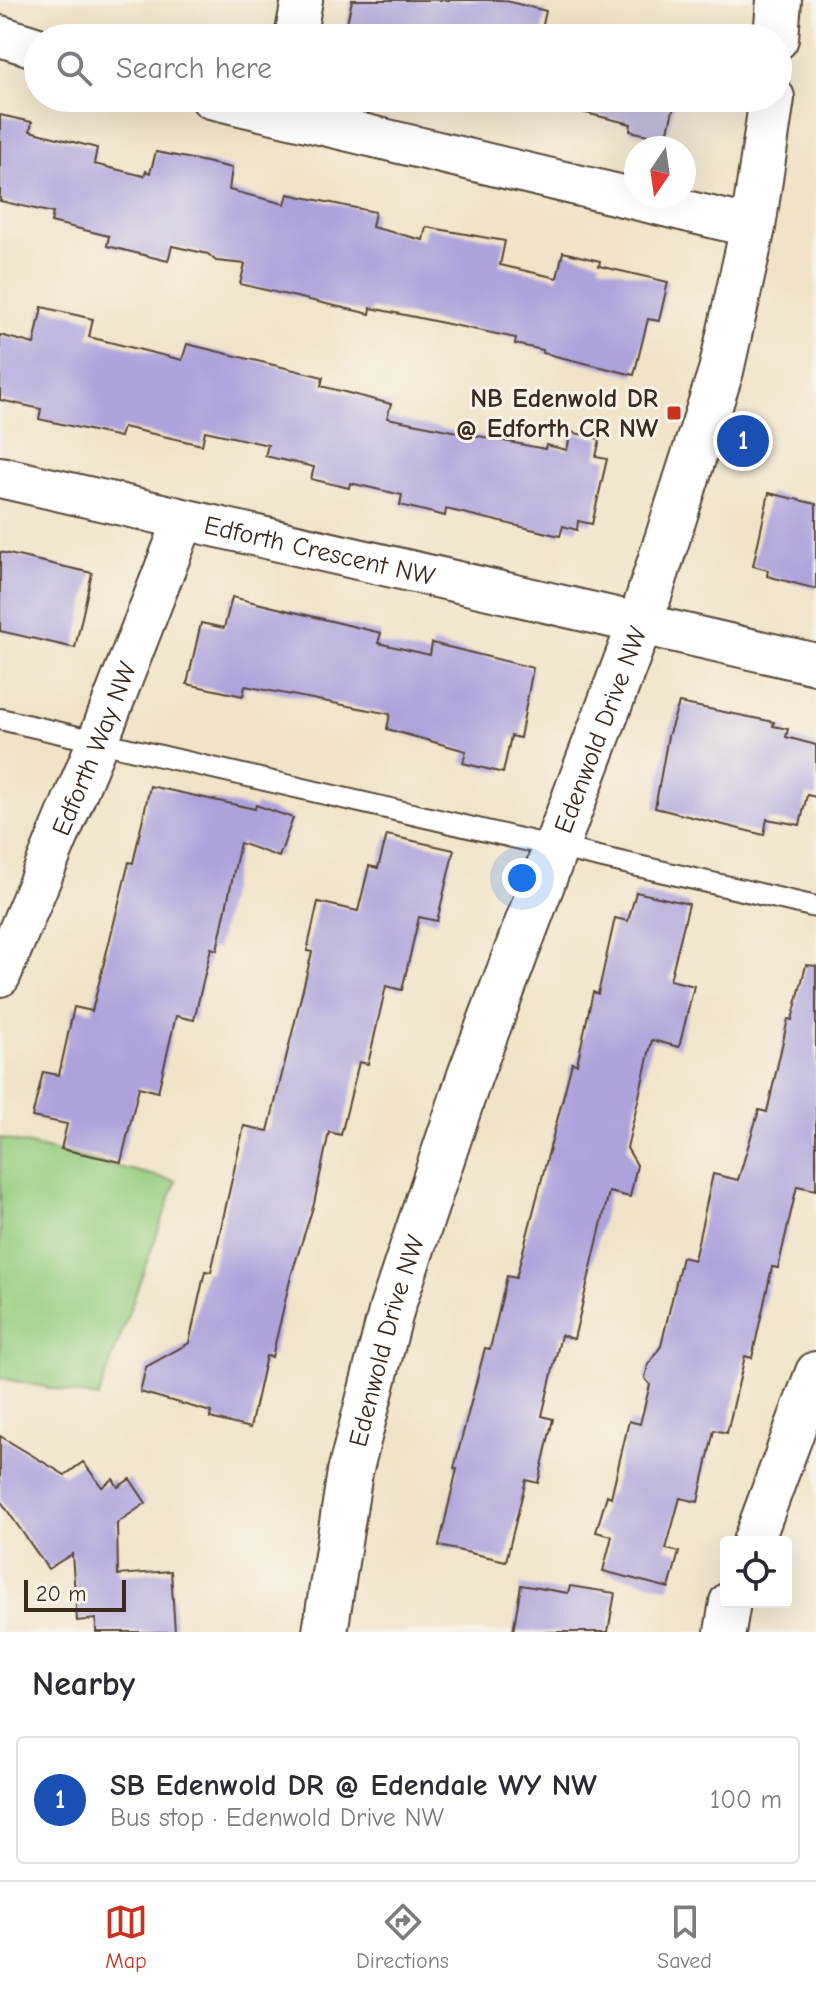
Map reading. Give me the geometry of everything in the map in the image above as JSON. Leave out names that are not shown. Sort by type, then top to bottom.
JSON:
[{"type":"street","points":[[298,24],[302,0]]},
{"type":"street","points":[[777,24],[779,0]]},
{"type":"street","points":[[0,36],[24,44]]},
{"type":"street","points":[[299,112],[753,227]]},
{"type":"street","name":"Edenwold Drive NW","points":[[325,1632],[350,1472],[392,1308],[470,1075],[640,624],[721,371],[753,227],[770,112]]},
{"type":"street","name":"Edforth Crescent NW","points":[[0,477],[816,664]]},
{"type":"street","name":"Edforth Way NW","points":[[3,960],[98,741],[184,520]]},
{"type":"street","points":[[755,1536],[816,1372]]},
{"type":"street","points":[[725,1632],[729,1608]]},
{"type":"lane","points":[[0,719],[816,907]]},
{"type":"green space","points":[[0,1138],[176,1181],[98,1398],[0,1378]]},
{"type":"building","points":[[352,0],[502,0],[546,11],[543,24],[347,24]]},
{"type":"building","points":[[582,112],[673,112],[667,136],[630,131],[631,124]]},
{"type":"building","points":[[0,115],[32,122],[30,131],[97,148],[94,164],[144,176],[146,171],[150,173],[156,152],[192,159],[232,168],[229,190],[285,204],[288,194],[375,212],[372,227],[423,240],[426,227],[505,241],[500,265],[557,278],[563,252],[600,261],[599,266],[668,282],[659,321],[648,319],[634,375],[543,353],[543,350],[515,344],[516,338],[371,308],[370,314],[240,284],[245,264],[216,261],[208,254],[172,246],[168,261],[107,246],[109,236],[51,222],[53,213],[0,201]]},
{"type":"building","points":[[42,307],[93,319],[89,337],[182,360],[187,344],[323,377],[321,386],[391,404],[387,418],[545,449],[546,445],[567,450],[571,432],[600,439],[596,457],[607,459],[592,524],[578,521],[577,530],[563,526],[560,536],[446,509],[445,516],[400,505],[402,495],[350,483],[349,488],[311,479],[314,467],[265,456],[268,445],[205,431],[202,445],[123,427],[120,437],[39,419],[41,409],[0,400],[0,335],[34,344]]},
{"type":"building","points":[[769,493],[816,504],[816,589],[767,576],[768,570],[753,566]]},
{"type":"building","points":[[0,552],[92,573],[75,648],[0,631]]},
{"type":"building","points":[[232,597],[381,633],[378,643],[430,655],[432,643],[533,668],[520,738],[511,736],[503,773],[463,763],[466,751],[387,729],[390,714],[245,686],[243,696],[187,684],[201,623],[224,628]]},
{"type":"building","points":[[679,703],[774,722],[773,726],[788,729],[786,737],[816,745],[816,797],[807,795],[800,825],[767,819],[764,835],[655,808],[668,736]]},
{"type":"building","points":[[150,786],[255,809],[256,805],[293,818],[279,857],[240,843],[217,950],[211,948],[194,1020],[176,1016],[158,1092],[139,1087],[121,1162],[61,1149],[67,1124],[32,1117],[43,1072],[59,1075],[74,1007],[92,1011],[129,862],[133,863]]},
{"type":"building","points":[[387,835],[454,850],[437,921],[419,917],[402,990],[386,986],[368,1064],[359,1062],[341,1135],[329,1132],[314,1204],[291,1276],[272,1357],[266,1356],[250,1428],[210,1418],[211,1412],[140,1392],[146,1367],[189,1343],[205,1271],[211,1272],[244,1126],[268,1131],[312,952],[307,951],[318,902],[358,911],[369,866],[378,868]]},
{"type":"building","points":[[636,892],[689,904],[670,980],[694,986],[679,1047],[652,1040],[627,1148],[637,1165],[630,1197],[609,1192],[574,1339],[561,1335],[542,1416],[553,1419],[538,1483],[526,1480],[506,1561],[439,1546],[457,1469],[454,1468],[485,1348],[490,1349],[507,1276],[516,1278],[572,1063],[577,1064],[593,992],[598,994],[615,918],[628,921]]},
{"type":"building","points":[[806,965],[816,966],[816,1190],[797,1186],[778,1268],[772,1267],[752,1358],[745,1356],[727,1433],[714,1430],[698,1502],[680,1498],[666,1549],[679,1552],[669,1588],[603,1571],[612,1536],[596,1532],[607,1495],[611,1497],[629,1421],[640,1424],[650,1385],[645,1378],[648,1365],[661,1346],[682,1257],[694,1260],[713,1174],[738,1180],[759,1110],[767,1112],[788,1019],[792,1020]]},
{"type":"building","points":[[0,1436],[65,1475],[83,1462],[102,1487],[113,1479],[118,1487],[130,1479],[146,1503],[117,1523],[118,1575],[171,1571],[175,1632],[96,1632],[96,1619],[77,1621],[72,1554],[48,1569],[0,1500]]},
{"type":"building","points":[[521,1585],[568,1593],[570,1586],[615,1593],[608,1632],[513,1632]]},
{"type":"place","name":"NB Edenwold DR @ Edforth CR NW","points":[[674,413]]},
{"type":"place","name":"SB Edenwold DR @ Edendale WY NW","points":[[743,441]]}]
